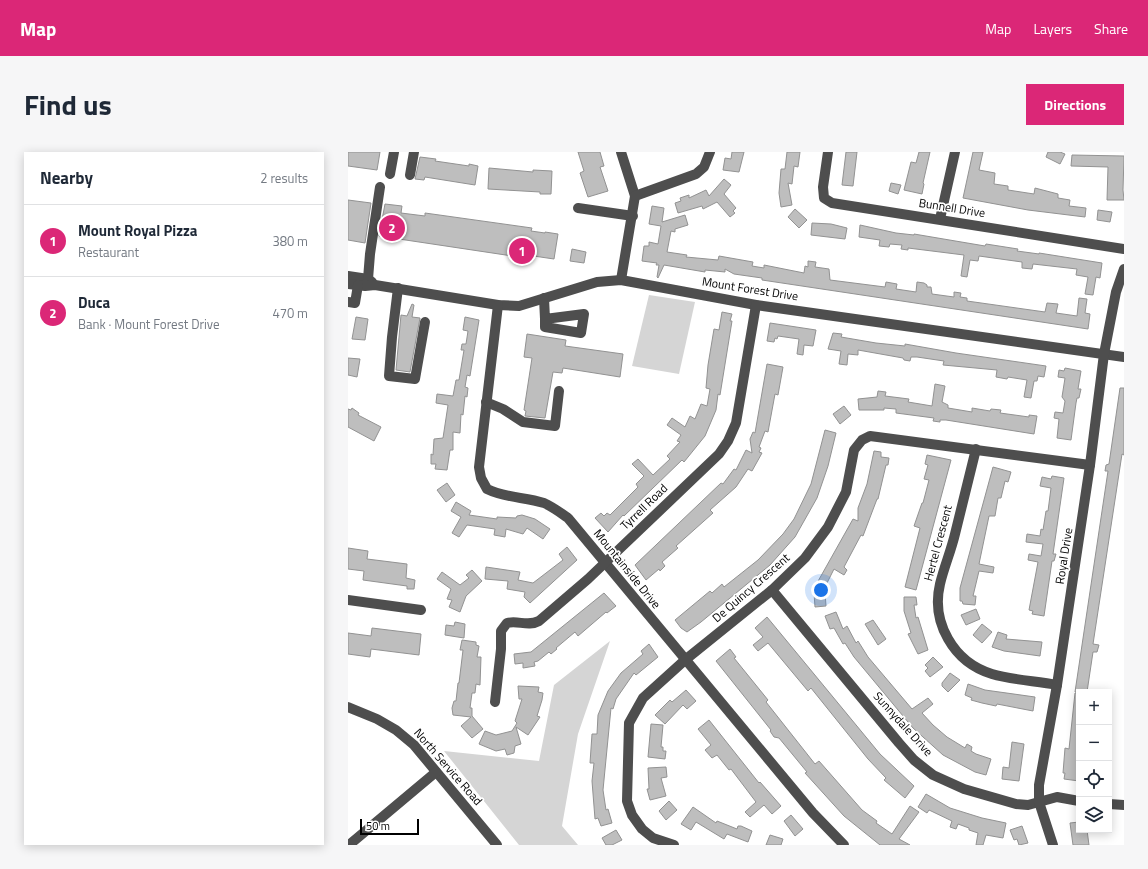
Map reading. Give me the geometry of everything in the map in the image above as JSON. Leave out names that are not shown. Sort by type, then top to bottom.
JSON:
[{"type":"street","points":[[390,174],[394,152]]},
{"type":"street","points":[[410,175],[414,152]]},
{"type":"street","points":[[621,152],[635,196],[633,216],[621,280]]},
{"type":"street","points":[[635,196],[696,174],[704,167],[710,152]]},
{"type":"street","name":"Bunnell Drive","points":[[828,152],[823,187],[824,198],[832,203],[1124,249]]},
{"type":"street","points":[[940,219],[955,152]]},
{"type":"street","points":[[372,282],[370,254],[380,187]]},
{"type":"street","points":[[578,208],[633,216]]},
{"type":"street","name":"Royal Drive","points":[[1053,845],[1039,802],[1039,785],[1057,684],[1090,465],[1104,354],[1116,292],[1124,269]]},
{"type":"street","name":"Mount Forest Drive","points":[[348,276],[398,288],[498,305],[519,306],[597,282],[621,280],[756,305],[1124,357]]},
{"type":"street","name":"Mount Forest Drive","points":[[353,284],[372,282]]},
{"type":"street","points":[[348,302],[355,303],[353,284]]},
{"type":"street","points":[[398,288],[389,376],[415,379],[425,322]]},
{"type":"street","points":[[544,298],[545,319]]},
{"type":"street","name":"Mountainside Drive","points":[[498,305],[479,467],[481,478],[487,489],[506,496],[522,498],[544,504],[557,510],[568,518],[582,533],[604,563],[837,843]]},
{"type":"street","name":"Tyrrell Road","points":[[495,702],[501,649],[501,631],[507,623],[513,621],[532,625],[538,622],[604,563],[719,454],[728,441],[736,423],[756,305]]},
{"type":"street","points":[[486,402],[503,409],[523,422],[555,426],[559,391]]},
{"type":"street","name":"De Quincy Crescent","points":[[674,845],[654,838],[642,828],[632,815],[627,802],[629,722],[643,698],[685,660],[772,590],[805,558],[828,527],[846,492],[854,450],[862,440],[870,436],[1090,465]]},
{"type":"street","name":"Hertel Crescent","points":[[976,449],[955,536],[940,584],[938,609],[943,628],[950,645],[963,659],[976,667],[992,674],[1057,684]]},
{"type":"street","name":"Sunnydale Drive","points":[[772,590],[914,760],[934,775],[964,789],[1016,804],[1028,805],[1057,797],[1076,800]]},
{"type":"street","points":[[348,600],[421,610]]},
{"type":"street","name":"North Service Road","points":[[348,707],[377,719],[396,730],[414,745],[497,845]]},
{"type":"street","points":[[349,845],[436,772]]},
{"type":"street","points":[[1112,804],[1124,805]]},
{"type":"shaded area","points":[[649,295],[695,302],[679,374],[632,366]]},
{"type":"shaded area","points":[[610,641],[578,734],[562,826],[578,845],[519,845],[444,751],[539,761],[554,685]]},
{"type":"building","points":[[348,152],[380,152],[377,170],[348,166]]},
{"type":"building","points":[[578,152],[600,152],[604,166],[600,167],[608,191],[588,197],[580,173],[584,171]]},
{"type":"building","points":[[732,152],[744,152],[739,172],[723,170],[725,158],[731,159]]},
{"type":"building","points":[[787,152],[800,152],[798,167],[794,166],[792,184],[788,183],[792,205],[781,207],[779,193],[781,169],[785,169]]},
{"type":"building","points":[[846,152],[857,152],[853,186],[842,185]]},
{"type":"building","points":[[919,152],[930,152],[922,194],[904,190],[911,162],[916,163]]},
{"type":"building","points":[[973,152],[983,152],[979,170],[995,173],[994,184],[1008,186],[1008,190],[1034,194],[1035,188],[1058,194],[1058,198],[1070,200],[1069,206],[1086,208],[1085,217],[1028,210],[963,198]]},
{"type":"building","points":[[1048,152],[1060,152],[1065,154],[1060,164],[1046,157]]},
{"type":"building","points":[[1072,155],[1124,156],[1124,200],[1107,200],[1108,167],[1071,166]]},
{"type":"building","points":[[420,157],[436,159],[435,161],[478,166],[475,185],[425,177],[424,180],[415,179]]},
{"type":"building","points":[[489,168],[533,172],[533,170],[552,171],[551,194],[488,189]]},
{"type":"building","points":[[724,179],[731,185],[724,194],[736,208],[733,211],[735,213],[730,217],[717,202],[703,209],[702,206],[678,213],[675,203],[681,201],[680,198],[689,195],[689,198],[706,190],[709,196]]},
{"type":"building","points":[[891,183],[901,185],[898,194],[889,191]]},
{"type":"building","points":[[348,200],[371,203],[365,243],[348,240]]},
{"type":"building","points":[[385,204],[402,206],[401,213],[425,216],[425,213],[532,228],[531,231],[558,234],[554,259],[520,254],[519,257],[379,236]]},
{"type":"building","points":[[652,206],[664,208],[662,222],[685,215],[688,225],[675,229],[675,232],[671,231],[667,252],[687,255],[686,257],[718,260],[719,256],[753,262],[752,266],[764,268],[764,265],[804,273],[805,266],[808,267],[808,261],[816,262],[815,267],[829,269],[830,280],[885,287],[886,282],[897,284],[896,289],[916,292],[917,282],[924,283],[927,287],[931,287],[932,294],[954,297],[954,292],[961,293],[960,297],[967,298],[967,301],[1045,312],[1047,303],[1058,304],[1056,313],[1077,316],[1079,298],[1087,299],[1085,313],[1090,314],[1088,329],[762,280],[762,278],[734,274],[725,269],[725,272],[705,270],[705,272],[664,265],[658,278],[659,265],[656,265],[657,263],[642,261],[644,246],[649,246],[649,242],[658,244],[661,226],[649,224]]},
{"type":"building","points":[[795,209],[807,220],[799,228],[788,217]]},
{"type":"building","points":[[1098,210],[1112,212],[1110,222],[1097,220]]},
{"type":"building","points":[[812,223],[831,224],[847,228],[845,239],[811,235]]},
{"type":"building","points":[[860,225],[896,233],[914,234],[985,246],[986,244],[1018,249],[1017,251],[1102,263],[1100,278],[1096,277],[1093,295],[1085,294],[1088,277],[1076,275],[1077,269],[1033,264],[1032,269],[1022,268],[1022,262],[979,256],[978,261],[970,260],[967,277],[961,276],[964,255],[908,248],[908,250],[901,249],[902,245],[890,244],[889,247],[879,246],[880,240],[859,237]]},
{"type":"building","points":[[572,249],[586,252],[584,263],[570,261]]},
{"type":"building","points":[[412,304],[414,305],[412,317],[420,318],[410,372],[396,370],[401,315],[407,316]]},
{"type":"building","points":[[722,312],[732,314],[730,321],[732,321],[720,395],[718,394],[716,410],[705,436],[684,462],[682,460],[624,516],[623,515],[608,532],[595,518],[601,513],[604,516],[607,513],[610,515],[638,487],[636,484],[644,476],[632,464],[638,459],[653,475],[670,459],[667,456],[680,442],[677,441],[681,435],[667,425],[672,418],[685,427],[690,416],[695,419],[701,404],[707,406],[710,389],[706,388],[708,365],[714,329],[719,330]]},
{"type":"building","points":[[356,317],[368,319],[365,340],[352,339]]},
{"type":"building","points":[[465,317],[479,320],[470,376],[467,375],[465,387],[468,388],[467,397],[465,396],[463,415],[461,414],[460,433],[453,432],[453,450],[450,450],[447,470],[435,469],[436,464],[431,464],[434,439],[443,438],[448,405],[436,403],[437,394],[453,396],[456,380],[459,380],[464,350],[461,350],[462,344],[466,344],[468,331],[463,330]]},
{"type":"building","points":[[770,323],[816,330],[813,346],[804,345],[803,355],[797,354],[799,339],[778,336],[777,339],[775,338],[774,342],[767,341]]},
{"type":"building","points":[[833,333],[842,334],[841,337],[876,343],[905,346],[905,344],[1046,366],[1044,377],[1038,376],[1037,381],[1034,381],[1031,398],[1024,397],[1027,380],[996,377],[997,370],[943,365],[944,361],[917,357],[911,357],[910,361],[904,360],[903,358],[858,350],[858,355],[848,354],[847,365],[839,364],[841,351],[828,349]]},
{"type":"building","points":[[527,334],[566,340],[565,346],[623,354],[620,377],[563,368],[562,373],[553,372],[545,418],[525,416],[526,411],[524,410],[532,358],[524,357]]},
{"type":"building","points":[[348,358],[360,359],[357,377],[348,375]]},
{"type":"building","points":[[767,364],[783,367],[778,395],[775,394],[768,432],[765,431],[759,447],[761,448],[759,452],[762,453],[752,471],[748,469],[736,487],[710,510],[713,513],[676,546],[678,548],[662,562],[665,566],[646,580],[635,565],[721,483],[723,484],[734,469],[736,470],[746,450],[752,453],[750,439],[753,432],[755,433]]},
{"type":"building","points":[[1065,368],[1081,371],[1078,389],[1081,389],[1076,403],[1071,440],[1057,438],[1059,419],[1054,418],[1055,412],[1063,413],[1065,401],[1062,397],[1065,378],[1058,377],[1059,370],[1064,371]]},
{"type":"building","points":[[935,384],[945,386],[942,402],[948,405],[948,408],[972,412],[972,408],[990,411],[991,409],[1001,410],[1000,413],[1029,417],[1029,415],[1037,416],[1034,434],[946,420],[940,420],[940,422],[933,421],[934,418],[896,413],[896,409],[884,408],[884,410],[859,410],[858,399],[877,397],[878,391],[886,392],[885,396],[909,399],[908,402],[932,406]]},
{"type":"building","points":[[1120,388],[1124,388],[1124,455],[1122,454],[1093,644],[1099,645],[1097,652],[1093,652],[1087,689],[1076,689],[1075,692],[1108,471],[1105,471],[1106,465],[1109,464]]},
{"type":"building","points":[[844,406],[851,415],[840,424],[833,414]]},
{"type":"building","points":[[352,408],[359,413],[358,415],[381,427],[374,441],[348,427],[348,409],[351,410]]},
{"type":"building","points":[[825,430],[836,433],[828,466],[817,498],[795,537],[770,565],[701,622],[687,632],[681,628],[675,620],[710,591],[712,593],[722,584],[724,587],[758,560],[783,534],[794,519],[811,484]]},
{"type":"building","points":[[874,451],[881,452],[881,457],[889,458],[878,499],[863,536],[861,535],[844,567],[847,570],[844,575],[834,569],[825,587],[817,583],[853,519],[858,521],[858,508],[867,484]]},
{"type":"building","points":[[927,455],[951,460],[916,590],[905,587],[920,528],[914,526],[923,503],[929,480],[924,479],[928,465],[925,464]]},
{"type":"building","points":[[993,467],[1011,472],[1008,482],[1005,481],[1001,498],[998,498],[995,516],[989,516],[979,564],[994,567],[993,573],[979,571],[973,596],[976,596],[975,605],[963,604],[962,601],[960,601],[960,588]]},
{"type":"building","points":[[1052,476],[1064,478],[1053,554],[1056,554],[1054,561],[1052,561],[1044,616],[1032,614],[1033,611],[1029,610],[1038,562],[1028,560],[1029,554],[1041,556],[1043,544],[1026,542],[1027,534],[1040,536],[1041,529],[1043,530],[1046,511],[1048,511],[1051,488],[1040,486],[1042,477],[1051,479]]},
{"type":"building","points":[[447,483],[455,495],[446,502],[437,490]]},
{"type":"building","points":[[456,502],[471,511],[469,515],[497,519],[497,517],[516,518],[517,516],[522,515],[535,519],[550,529],[543,539],[527,528],[523,534],[506,529],[505,537],[494,535],[495,529],[467,525],[459,537],[452,533],[461,517],[451,511]]},
{"type":"building","points":[[567,547],[577,560],[530,603],[524,597],[525,592],[507,589],[508,581],[485,579],[486,567],[520,572],[518,580],[533,583],[563,560],[559,554]]},
{"type":"building","points":[[348,548],[368,551],[367,559],[407,564],[406,578],[415,580],[414,589],[407,589],[407,586],[363,580],[364,571],[348,569]]},
{"type":"building","points":[[472,570],[482,581],[466,596],[460,612],[449,607],[452,600],[447,599],[451,589],[437,579],[442,572],[460,585],[469,578],[466,575]]},
{"type":"building","points":[[825,592],[826,606],[815,607],[814,593]]},
{"type":"building","points":[[604,593],[616,606],[607,613],[606,612],[578,636],[575,632],[551,654],[549,652],[538,661],[534,662],[535,666],[523,668],[523,663],[515,664],[514,654],[531,652]]},
{"type":"building","points":[[904,597],[916,597],[917,605],[914,605],[916,618],[918,617],[928,650],[918,654],[908,634],[911,633],[904,611]]},
{"type":"building","points":[[976,609],[980,619],[966,625],[961,615]]},
{"type":"building","points":[[836,612],[843,629],[847,626],[856,643],[858,641],[868,657],[912,709],[928,698],[933,704],[922,713],[933,725],[947,737],[965,748],[967,744],[972,747],[971,751],[991,759],[986,775],[975,772],[943,755],[913,728],[854,657],[845,643],[843,644],[834,628],[830,629],[825,616]]},
{"type":"building","points":[[767,617],[880,754],[914,786],[905,798],[884,780],[886,778],[868,759],[811,688],[808,691],[768,643],[758,651],[753,645],[763,637],[755,628]]},
{"type":"building","points":[[873,620],[886,639],[878,645],[865,624]]},
{"type":"building","points":[[455,622],[465,624],[464,638],[445,635],[446,625],[454,626]]},
{"type":"building","points":[[982,624],[992,632],[982,643],[973,635]]},
{"type":"building","points":[[372,628],[421,634],[419,655],[371,649],[370,657],[348,654],[348,633],[371,636]]},
{"type":"building","points":[[998,632],[1007,635],[1006,639],[1042,642],[1040,656],[1004,651],[992,647]]},
{"type":"building","points":[[462,640],[476,642],[476,645],[479,646],[477,657],[481,657],[480,685],[476,684],[475,693],[472,693],[470,708],[472,708],[472,716],[483,729],[472,738],[461,726],[471,717],[453,715],[452,708],[454,701],[456,701],[459,683],[463,650],[460,650]]},
{"type":"building","points":[[649,644],[658,657],[636,675],[634,673],[616,699],[613,709],[611,708],[603,790],[606,810],[608,809],[612,823],[601,826],[598,818],[595,819],[592,781],[594,763],[590,763],[592,734],[597,734],[598,715],[608,691],[621,673],[643,654],[641,651]]},
{"type":"building","points":[[730,649],[736,657],[734,658],[768,700],[766,702],[815,764],[819,761],[862,810],[877,821],[876,823],[892,834],[910,806],[919,812],[899,839],[910,845],[880,845],[844,816],[805,773],[807,772],[779,738],[774,737],[770,731],[771,730],[716,661]]},
{"type":"building","points":[[933,657],[943,667],[930,677],[925,671],[928,668],[925,665]]},
{"type":"building","points":[[950,673],[960,680],[948,692],[942,686],[942,683]]},
{"type":"building","points":[[968,684],[985,690],[1035,697],[1033,711],[997,704],[996,706],[971,700],[972,698],[965,695]]},
{"type":"building","points":[[518,686],[539,687],[538,692],[543,693],[537,716],[540,717],[528,735],[516,727],[521,744],[515,746],[514,753],[507,755],[505,749],[496,751],[479,744],[485,731],[496,735],[512,731],[517,723],[515,721],[522,699],[519,699]]},
{"type":"building","points":[[686,690],[696,701],[687,709],[683,705],[665,724],[655,715],[670,700],[672,702]]},
{"type":"building","points":[[1076,693],[1076,781],[1064,779],[1065,748],[1069,749]]},
{"type":"building","points":[[709,720],[759,783],[760,782],[781,806],[772,814],[764,805],[750,817],[745,812],[756,802],[731,769],[729,770],[717,755],[712,758],[705,750],[711,745],[698,729]]},
{"type":"building","points":[[651,724],[663,725],[661,747],[663,747],[663,751],[666,751],[665,759],[648,757]]},
{"type":"building","points":[[1012,742],[1024,744],[1019,781],[1002,779],[1003,767],[1009,768]]},
{"type":"building","points":[[666,767],[667,777],[661,778],[666,796],[650,800],[647,789],[649,789],[648,768]]},
{"type":"building","points":[[926,794],[950,808],[982,818],[1006,823],[1003,838],[986,835],[983,845],[976,845],[978,833],[958,824],[956,829],[950,827],[952,821],[929,810],[927,813],[918,807]]},
{"type":"building","points":[[669,801],[677,810],[666,820],[659,811]]},
{"type":"building","points":[[693,807],[716,823],[717,821],[737,829],[738,826],[741,826],[752,831],[748,842],[727,834],[724,839],[696,822],[691,830],[681,824]]},
{"type":"building","points":[[791,815],[803,829],[795,836],[784,821]]},
{"type":"building","points":[[1076,822],[1076,833],[1087,833],[1089,845],[1073,845],[1070,823]]},
{"type":"building","points":[[1022,826],[1028,843],[1019,845],[1017,839],[1014,840],[1010,830]]},
{"type":"building","points":[[616,830],[622,840],[612,845],[606,845],[602,838]]},
{"type":"building","points":[[770,835],[783,839],[781,845],[766,845]]},
{"type":"place","name":"Duca","points":[[392,228]]},
{"type":"place","name":"Mount Royal Pizza","points":[[522,251]]}]
